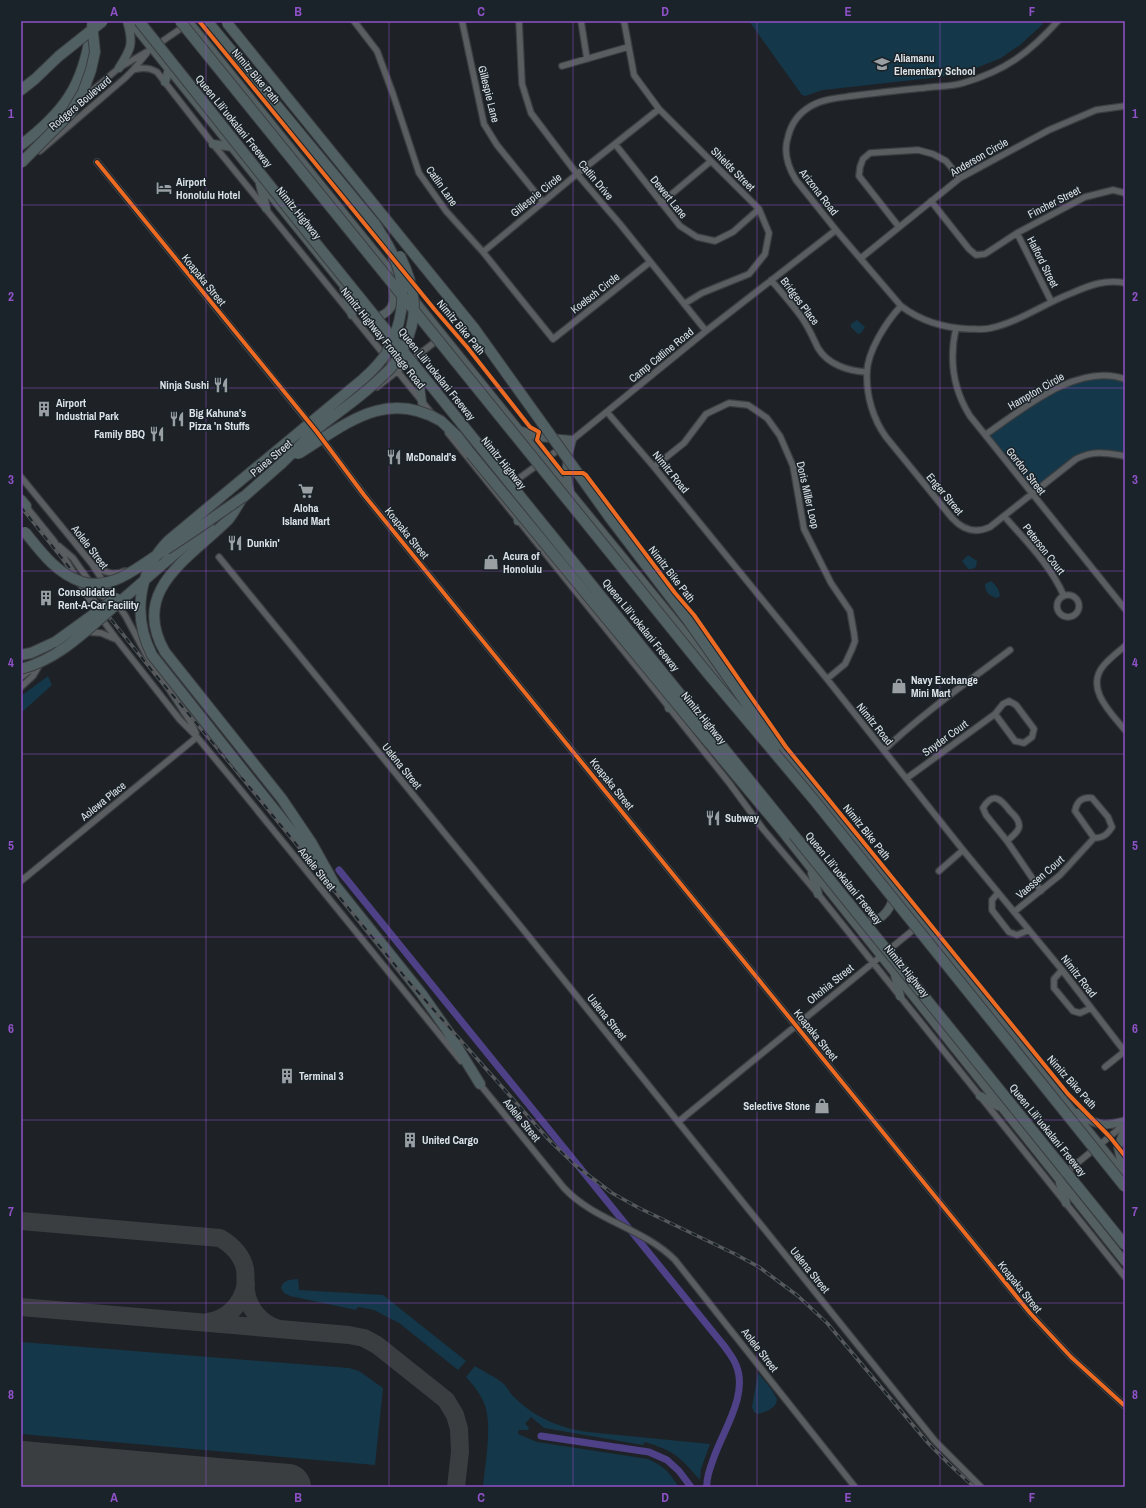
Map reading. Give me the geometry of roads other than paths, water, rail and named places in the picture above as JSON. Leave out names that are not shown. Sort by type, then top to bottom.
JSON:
[{"type":"highway","points":[[21,81],[59,56],[103,21]]},
{"type":"highway","name":"Queen Liliʻuokalani Freeway","points":[[139,21],[315,242],[1125,1245]]},
{"type":"highway","points":[[21,656],[55,642],[169,557],[244,497],[322,426],[361,396],[390,369],[401,353],[413,325],[414,311],[411,282],[400,256],[207,21]]},
{"type":"highway","points":[[225,21],[474,328],[610,518],[687,620],[814,800]]},
{"type":"highway","points":[[21,145],[56,115],[80,79],[86,58],[91,22]]},
{"type":"highway","points":[[21,163],[70,114],[83,92],[91,70],[95,52],[95,38],[91,22]]},
{"type":"highway","name":"Queen Liliʻuokalani Freeway","points":[[186,22],[709,675],[814,800],[1125,1187]]},
{"type":"highway","points":[[21,90],[59,56]]},
{"type":"highway","points":[[21,136],[56,115]]},
{"type":"highway","points":[[375,224],[399,269],[402,285],[400,319],[396,335],[387,352],[376,367],[363,379],[161,548],[151,562],[142,587],[139,608],[140,619],[145,638],[152,655],[421,993],[445,1027],[480,1084]]},
{"type":"highway","points":[[281,464],[362,415],[381,410],[398,408],[421,411],[450,428],[695,726],[970,1053]]},
{"type":"highway","points":[[244,497],[229,518],[166,578],[155,606],[154,625],[156,635],[165,652],[282,799],[311,842],[335,884]]},
{"type":"highway","points":[[23,530],[54,566],[68,576],[83,582],[96,584],[108,582],[124,576],[244,497]]},
{"type":"highway","points":[[21,669],[45,661],[62,650],[94,625],[169,557]]},
{"type":"main road","name":"Nimitz Highway","points":[[128,21],[150,50],[169,69],[407,364],[509,486],[666,688],[1125,1262]]},
{"type":"main road","points":[[118,68],[131,47],[128,21]]},
{"type":"main road","points":[[186,22],[390,270],[518,430],[1125,1175]]},
{"type":"main road","points":[[165,82],[169,69]]},
{"type":"main road","points":[[213,144],[232,147]]},
{"type":"main road","points":[[259,181],[266,208]]},
{"type":"main road","points":[[362,309],[373,317],[387,314],[394,299],[390,270]]},
{"type":"main road","points":[[342,284],[352,315]]},
{"type":"main road","points":[[419,377],[422,402]]},
{"type":"main road","points":[[518,430],[538,436],[572,440],[566,462],[567,478],[571,495]]},
{"type":"main road","points":[[517,497],[518,521]]},
{"type":"main road","points":[[587,605],[606,612]]},
{"type":"main road","points":[[666,688],[669,708]]},
{"type":"main road","points":[[811,869],[818,894]]},
{"type":"main road","points":[[844,910],[852,917],[861,921],[877,920],[890,908],[894,894],[891,886]]},
{"type":"main road","points":[[894,973],[900,996]]},
{"type":"main road","points":[[980,1096],[1004,1110]]},
{"type":"main road","points":[[1074,1112],[1099,1125],[1125,1121]]},
{"type":"main road","points":[[1125,1129],[1118,1147],[1125,1175]]},
{"type":"main road","points":[[1059,1178],[1066,1203]]},
{"type":"street","name":"Catlin Lane","points":[[354,21],[377,51],[419,173],[446,211],[483,252],[553,339]]},
{"type":"street","name":"Gillespie Lane","points":[[462,21],[484,124],[497,145],[543,202]]},
{"type":"street","name":"Catlin Drive","points":[[519,21],[522,84],[531,113],[577,174],[620,224],[706,331]]},
{"type":"street","points":[[581,21],[587,59]]},
{"type":"street","name":"Shields Street","points":[[624,21],[634,75],[659,109],[759,209],[769,233],[765,254],[749,274],[702,293],[684,304]]},
{"type":"street","name":"Arizona Road","points":[[1058,21],[1038,43],[1025,54],[997,71],[981,78],[961,84],[886,91],[834,98],[817,103],[803,112],[792,125],[786,148],[788,165],[796,180],[836,230],[901,306],[911,314],[942,326],[956,328],[990,328],[1017,318],[1051,301],[1093,284],[1111,281],[1125,283]]},
{"type":"street","name":"Rodgers Boulevard","points":[[21,150],[118,68],[150,50],[186,22]]},
{"type":"street","points":[[562,66],[628,47]]},
{"type":"street","name":"Rodgers Boulevard","points":[[21,166],[133,70],[150,50]]},
{"type":"street","name":"Nimitz Highway Frontage Road","points":[[133,70],[151,68],[157,72],[213,144],[587,605],[768,834],[873,962],[1125,1277]]},
{"type":"street","name":"Anderson Circle","points":[[861,258],[960,178],[1049,130],[1096,110],[1125,106]]},
{"type":"street","name":"Gillespie Circle","points":[[483,252],[577,174],[659,109]]},
{"type":"street","name":"Dewert Lane","points":[[615,144],[680,226],[697,237],[715,241],[733,232],[759,209]]},
{"type":"street","points":[[899,227],[859,176],[863,159],[870,152],[918,150],[933,154],[946,161],[960,178]]},
{"type":"street","points":[[661,203],[711,160]]},
{"type":"street","name":"Koapaka Street","points":[[97,162],[317,432],[364,495],[1030,1313],[1071,1357],[1125,1406]]},
{"type":"street","name":"Fincher Street","points":[[931,201],[969,250],[976,255],[985,254],[1017,233],[1085,197],[1113,190],[1125,193]]},
{"type":"street","name":"Camp Catline Road","points":[[496,494],[572,440],[706,331],[836,230]]},
{"type":"street","name":"Halford Street","points":[[1017,233],[1051,301]]},
{"type":"street","name":"Koelsch Circle","points":[[553,339],[650,262]]},
{"type":"street","name":"Bridges Place","points":[[772,280],[802,318],[823,355],[830,361],[845,368],[866,372]]},
{"type":"street","name":"Enger Street","points":[[901,306],[893,314],[882,330],[872,351],[866,372],[872,410],[882,431],[956,523],[968,530],[981,531],[990,528],[1076,459],[1090,453],[1100,452],[1125,456]]},
{"type":"street","name":"Gordon Street","points":[[956,328],[952,361],[955,380],[964,406],[970,416],[1125,609]]},
{"type":"street","name":"Paiea Street","points":[[116,601],[317,432],[398,372],[443,336]]},
{"type":"street","name":"Hampton Circle","points":[[985,435],[1030,404],[1060,386],[1080,378],[1116,376],[1125,380]]},
{"type":"street","name":"Doris Miller Loop","points":[[654,467],[684,443],[706,414],[729,403],[748,405],[767,418],[780,436],[793,466],[804,529],[831,583],[850,611],[854,633],[852,649],[845,664],[827,679]]},
{"type":"street","name":"Nimitz Road","points":[[607,412],[654,467],[827,679],[1062,970],[1125,1051]]},
{"type":"street","name":"Aolele Street","points":[[21,477],[92,564],[116,601],[147,656],[190,721],[197,737]]},
{"type":"street","name":"Aolele Street","points":[[23,502],[54,541],[99,615],[180,720],[197,737],[569,1193],[587,1208],[647,1239],[666,1251],[680,1266],[855,1487]]},
{"type":"street","name":"Peterson Court","points":[[1004,516],[1044,563],[1059,584],[1064,596]]},
{"type":"street","points":[[54,541],[72,558],[99,595],[116,601]]},
{"type":"street","points":[[92,564],[103,571],[120,573],[136,563],[169,557]]},
{"type":"street","name":"Ualena Street","points":[[219,557],[526,933],[935,1441],[982,1487]]},
{"type":"street","points":[[21,677],[116,601]]},
{"type":"street","points":[[74,636],[86,632],[101,633],[118,641]]},
{"type":"street","points":[[1125,646],[1103,666],[1098,677],[1097,688],[1103,702],[1125,730]]},
{"type":"street","points":[[884,750],[900,735],[1010,650]]},
{"type":"street","points":[[21,687],[33,676],[40,663]]},
{"type":"street","name":"Snyder Court","points":[[907,778],[995,714],[1003,704],[1009,701],[1016,704],[1034,729],[1033,734],[1024,743],[1015,741],[995,714]]},
{"type":"street","name":"Aolewa Place","points":[[21,881],[197,737]]},
{"type":"street","points":[[1007,841],[1016,833],[1019,827],[1018,820],[1002,800],[994,798],[987,801],[983,808],[986,815],[1007,841],[1041,891]]},
{"type":"street","name":"Vaessen Court","points":[[1014,912],[1060,875],[1094,838],[1102,838],[1108,834],[1112,827],[1108,817],[1092,798],[1086,798],[1079,801],[1075,811],[1094,838]]},
{"type":"street","points":[[939,871],[964,850]]},
{"type":"street","points":[[998,892],[992,900],[992,910],[1009,932],[1017,935],[1029,930]]},
{"type":"street","name":"Ohohia Street","points":[[678,1122],[920,923]]},
{"type":"street","points":[[1062,970],[1054,980],[1054,988],[1073,1011],[1080,1012],[1091,1008]]},
{"type":"street","points":[[1105,1067],[1125,1051]]},
{"type":"street","points":[[1059,1178],[1125,1124]]},
{"type":"waterway","points":[[339,870],[733,1358],[739,1377],[737,1401],[711,1466],[707,1487]]},
{"type":"waterway","points":[[541,1436],[649,1452],[667,1460],[679,1471],[691,1487]]},
{"type":"railway","points":[[21,507],[154,673],[409,982],[549,1140],[575,1165],[612,1193],[639,1208],[759,1267],[798,1296],[827,1323],[928,1443],[974,1487]]},
{"type":"place","name":"Aliamanu Elementary School","points":[[882,64]]},
{"type":"place","name":"Airport Honolulu Hotel","points":[[164,188]]},
{"type":"place","name":"Ninja Sushi","points":[[221,385]]},
{"type":"place","name":"Airport Industrial Park","points":[[44,409]]},
{"type":"place","name":"Big Kahuna's Pizza 'n Stuffs","points":[[177,419]]},
{"type":"place","name":"Family BBQ","points":[[157,434]]},
{"type":"place","name":"McDonald's","points":[[394,457]]},
{"type":"place","name":"Aloha Island Mart","points":[[306,491]]},
{"type":"place","name":"Dunkin'","points":[[235,543]]},
{"type":"place","name":"Acura of Honolulu","points":[[491,562]]},
{"type":"place","name":"Consolidated Rent-A-Car Facility","points":[[46,598]]},
{"type":"place","name":"Navy Exchange Mini Mart","points":[[899,686]]},
{"type":"place","name":"Subway","points":[[713,818]]},
{"type":"place","name":"Terminal 3","points":[[287,1076]]},
{"type":"place","name":"Selective Stone","points":[[822,1106]]},
{"type":"place","name":"United Cargo","points":[[410,1140]]}]
